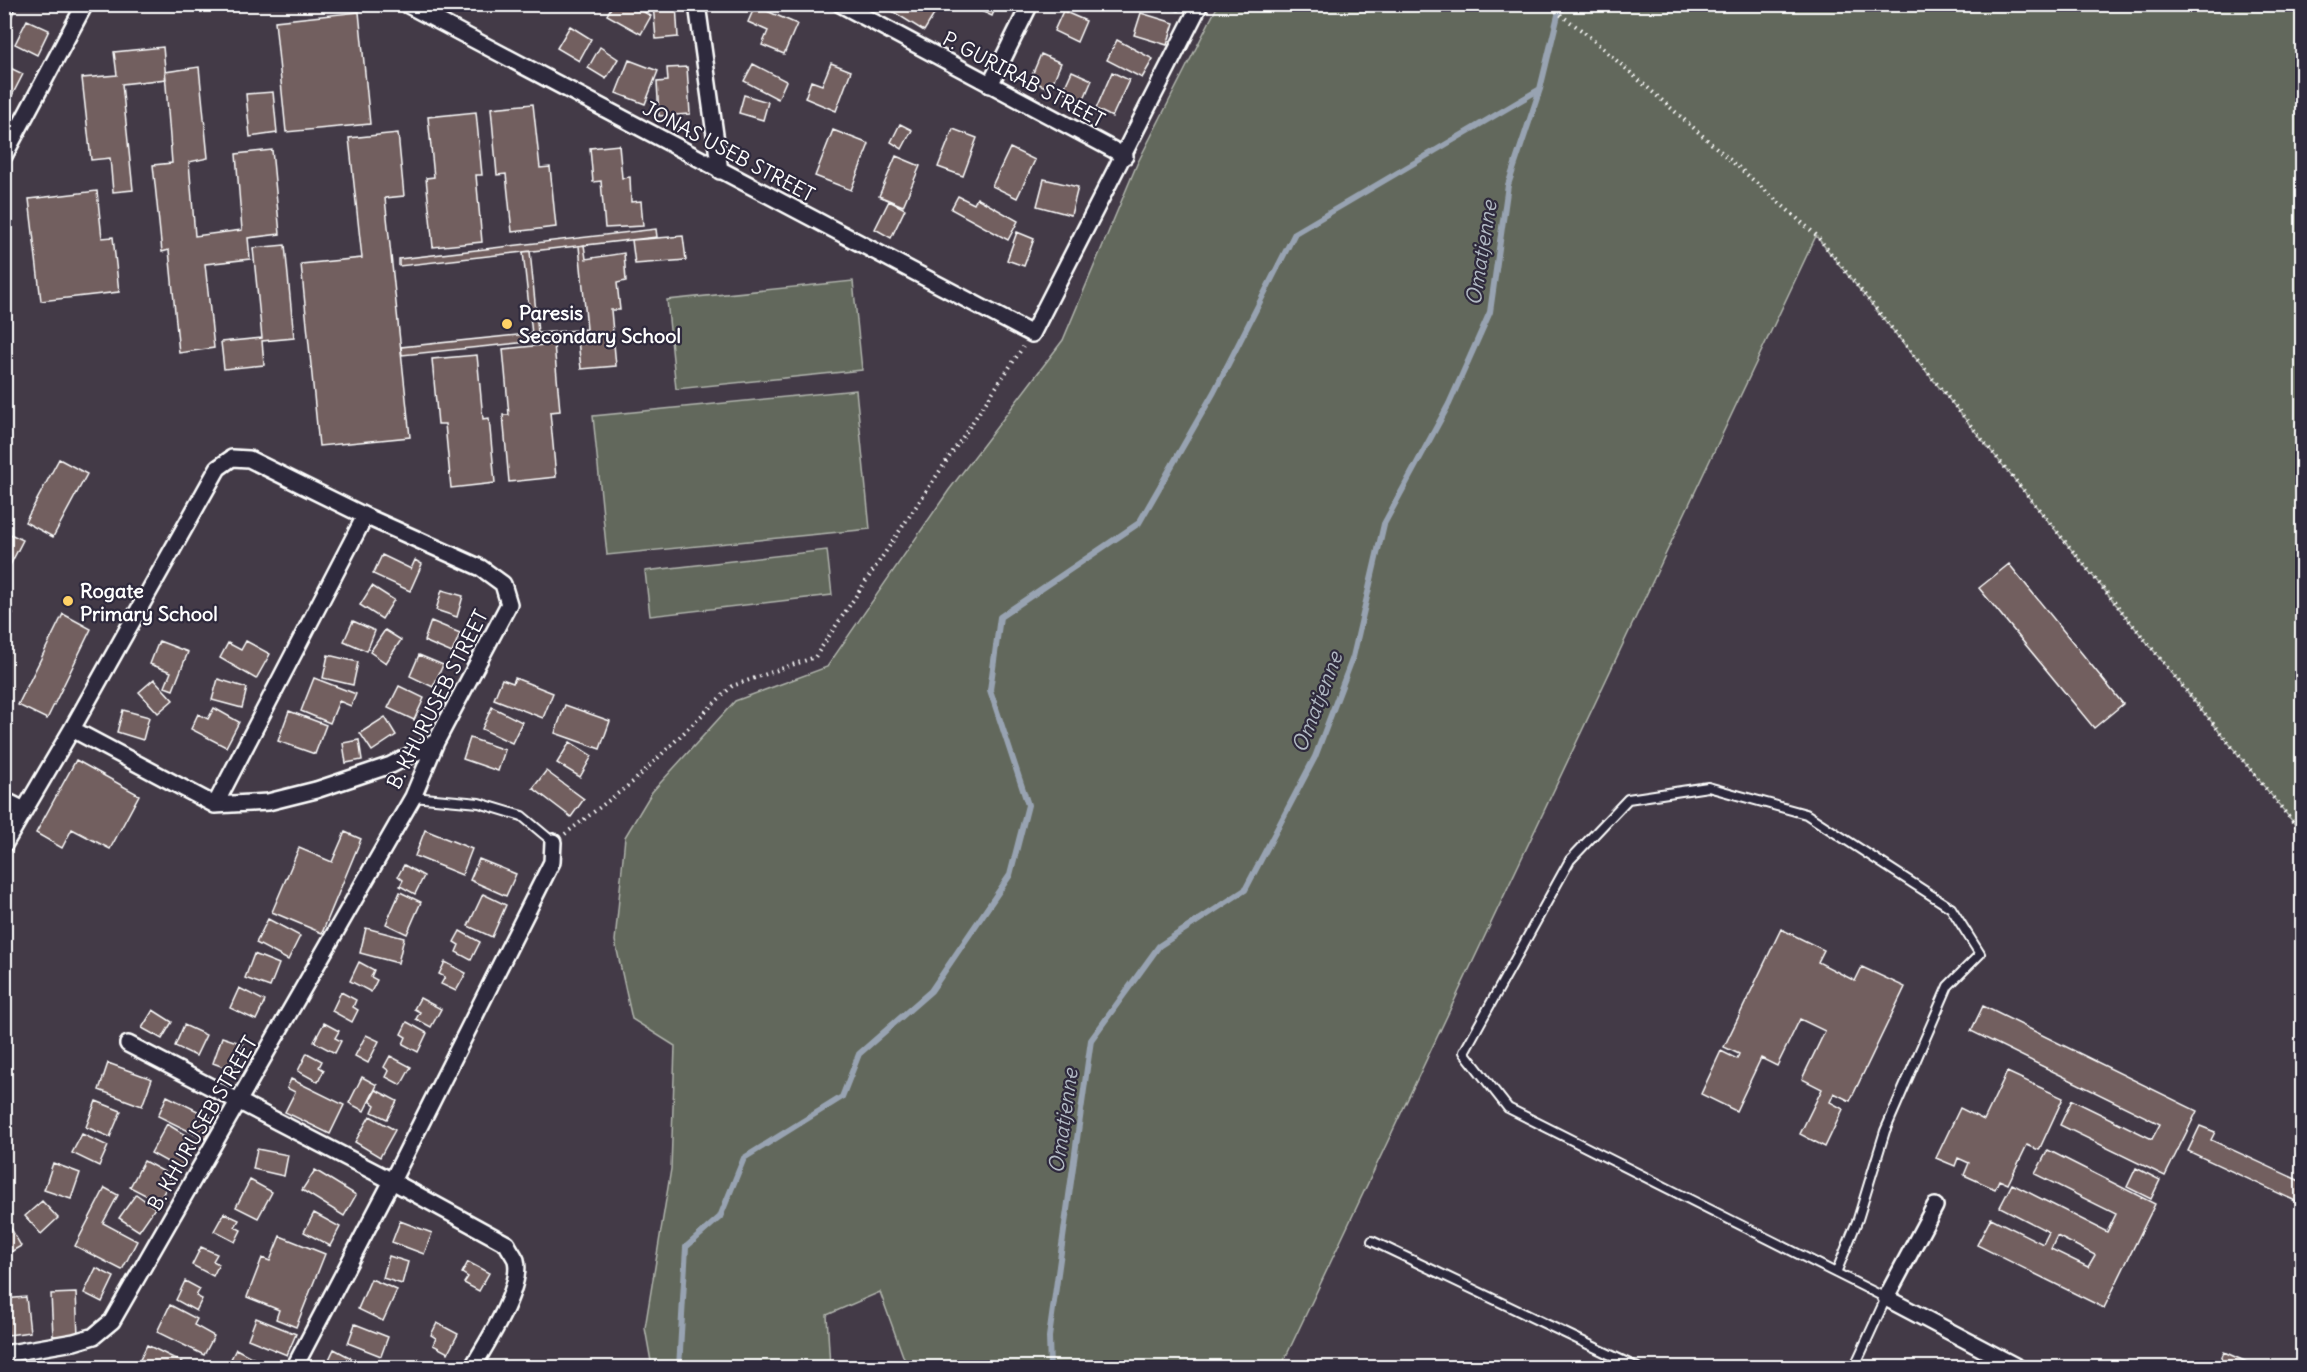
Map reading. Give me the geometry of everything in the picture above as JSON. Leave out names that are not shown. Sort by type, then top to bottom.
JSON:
[{"type":"street","name":"JONAS USEB STREET","points":[[406,4],[1032,334]]},
{"type":"street","points":[[697,4],[720,171]]},
{"type":"street","name":"P. GURIRAB STREET","points":[[840,4],[1125,156]]},
{"type":"street","points":[[990,85],[1030,4]]},
{"type":"street","points":[[1032,334],[1125,156],[1200,4]]},
{"type":"street","points":[[6,151],[80,6]]},
{"type":"street","name":"B. KHURUSEB STREET","points":[[4,845],[72,729],[218,468],[232,458],[249,459],[365,516],[481,568],[503,584],[509,604],[436,742],[413,797],[112,1321],[94,1336],[74,1342],[4,1354]]},
{"type":"street","points":[[214,805],[365,516]]},
{"type":"street","points":[[72,729],[214,805],[268,802],[316,790],[391,765],[436,742]]},
{"type":"street","points":[[4,800],[24,810]]},
{"type":"street","points":[[294,1368],[392,1180],[552,862],[553,842]]},
{"type":"street","points":[[128,1044],[392,1180],[507,1244],[516,1261],[515,1278],[502,1314],[472,1368]]},
{"type":"street","points":[[1935,1206],[1886,1298],[2019,1368]]},
{"type":"lane","points":[[1836,1273],[1858,1219],[1885,1131],[1948,986],[1980,954],[1951,909],[1806,814],[1708,787],[1628,799],[1570,860],[1464,1052],[1508,1108],[1836,1273],[1886,1298],[1854,1368]]},
{"type":"lane","points":[[413,797],[479,803],[522,816],[553,842]]},
{"type":"lane","points":[[1372,1241],[1638,1368]]},
{"type":"path","points":[[1546,4],[1584,32],[1816,235],[2302,833]]},
{"type":"path","points":[[553,842],[606,805],[634,781],[732,686],[815,657],[1032,334]]},
{"type":"green space","points":[[1218,5],[2302,5],[2302,833],[1816,236],[1281,1367],[907,1367],[880,1292],[827,1315],[830,1367],[652,1367],[645,1328],[671,1169],[675,1046],[632,1019],[615,941],[625,837],[652,792],[735,701],[827,667],[949,490],[1063,340],[1137,164]]},
{"type":"green space","points":[[853,281],[862,370],[676,389],[667,300]]},
{"type":"green space","points":[[856,390],[870,529],[607,555],[593,416]]},
{"type":"green space","points":[[827,550],[832,595],[650,616],[645,571]]},
{"type":"building","points":[[613,4],[630,4],[651,16],[641,34],[607,15]]},
{"type":"building","points":[[633,4],[650,4],[646,12]]},
{"type":"building","points":[[653,4],[676,4],[678,37],[656,39]]},
{"type":"building","points":[[896,4],[940,5],[924,31],[892,11]]},
{"type":"building","points":[[966,4],[997,4],[992,16]]},
{"type":"building","points":[[1160,4],[1180,4],[1178,11]]},
{"type":"building","points":[[755,6],[797,24],[784,54],[762,45],[768,31],[748,22]]},
{"type":"building","points":[[4,7],[14,11],[4,33]]},
{"type":"building","points":[[1063,11],[1086,21],[1077,42],[1054,31]]},
{"type":"building","points":[[359,12],[370,124],[286,132],[275,21]]},
{"type":"building","points":[[1141,13],[1174,23],[1167,45],[1134,35]]},
{"type":"building","points":[[27,20],[49,30],[37,55],[15,44]]},
{"type":"building","points":[[570,26],[591,39],[579,61],[557,48]]},
{"type":"building","points":[[1117,40],[1153,59],[1142,78],[1107,60]]},
{"type":"building","points":[[163,47],[166,79],[122,84],[133,190],[113,192],[110,158],[91,160],[82,78],[117,75],[114,52]]},
{"type":"building","points":[[600,47],[618,59],[606,79],[588,68]]},
{"type":"building","points":[[1041,54],[1061,63],[1050,89],[1030,80]]},
{"type":"building","points":[[629,60],[658,71],[645,104],[616,93]]},
{"type":"building","points":[[831,63],[851,71],[836,111],[805,98],[811,81],[822,85]]},
{"type":"building","points":[[753,64],[786,81],[778,99],[744,81]]},
{"type":"building","points":[[4,65],[23,74],[4,111]]},
{"type":"building","points":[[199,67],[208,158],[189,162],[195,236],[242,230],[236,154],[272,150],[280,234],[248,238],[250,259],[205,264],[214,348],[179,353],[169,250],[162,252],[153,165],[172,163],[165,72]]},
{"type":"building","points":[[687,67],[690,114],[659,116],[657,82],[668,81],[667,68]]},
{"type":"building","points":[[1072,71],[1092,80],[1083,101],[1063,91]]},
{"type":"building","points":[[1112,72],[1129,80],[1112,117],[1096,109]]},
{"type":"building","points":[[273,92],[277,133],[250,137],[246,94]]},
{"type":"building","points":[[744,95],[768,102],[763,120],[739,113]]},
{"type":"building","points":[[533,104],[540,168],[550,167],[556,227],[512,232],[506,174],[497,175],[491,108]]},
{"type":"building","points":[[476,112],[482,175],[476,175],[482,242],[433,247],[426,178],[434,177],[428,117]]},
{"type":"building","points":[[900,124],[912,130],[902,149],[891,142]]},
{"type":"building","points":[[953,129],[977,138],[963,176],[938,167]]},
{"type":"building","points":[[833,130],[869,144],[851,190],[815,176]]},
{"type":"building","points":[[398,133],[404,196],[385,198],[410,437],[319,446],[301,264],[362,258],[349,138]]},
{"type":"building","points":[[619,145],[622,178],[630,177],[631,202],[641,201],[643,226],[605,228],[601,181],[593,182],[590,148]]},
{"type":"building","points":[[1010,148],[1035,160],[1017,198],[992,186]]},
{"type":"building","points":[[896,156],[920,166],[903,206],[879,196]]},
{"type":"building","points":[[1044,179],[1078,187],[1071,215],[1037,206]]},
{"type":"building","points":[[97,191],[102,238],[113,237],[119,292],[41,301],[29,199]]},
{"type":"building","points":[[958,196],[974,204],[977,198],[1018,221],[1008,240],[951,209]]},
{"type":"building","points":[[889,201],[905,209],[891,238],[875,229]]},
{"type":"building","points":[[656,229],[657,237],[399,266],[399,259]]},
{"type":"building","points":[[1017,232],[1034,239],[1024,266],[1007,260]]},
{"type":"building","points":[[683,236],[686,260],[635,264],[632,240]]},
{"type":"building","points":[[285,245],[294,338],[262,341],[264,365],[224,369],[221,342],[262,338],[253,248]]},
{"type":"building","points":[[584,245],[586,259],[624,253],[626,281],[617,283],[620,310],[611,310],[616,366],[581,369],[577,330],[587,329],[579,246]]},
{"type":"building","points":[[530,251],[538,333],[532,334],[523,252]]},
{"type":"building","points":[[577,330],[578,337],[528,342],[527,334]]},
{"type":"building","points":[[527,334],[528,342],[402,355],[401,347]]},
{"type":"building","points":[[554,344],[560,411],[550,412],[556,477],[509,482],[503,415],[509,415],[503,349]]},
{"type":"building","points":[[477,355],[483,419],[489,418],[495,483],[451,488],[445,424],[438,424],[432,359]]},
{"type":"building","points":[[59,459],[87,474],[53,537],[25,522]]},
{"type":"building","points":[[4,531],[23,540],[4,577]]},
{"type":"building","points":[[382,555],[411,569],[415,560],[422,564],[410,591],[373,574]]},
{"type":"building","points":[[2009,564],[2123,704],[2094,728],[1979,588]]},
{"type":"building","points":[[372,586],[394,600],[382,619],[360,605]]},
{"type":"building","points":[[442,590],[463,596],[457,617],[436,610]]},
{"type":"building","points":[[4,608],[13,613],[4,630]]},
{"type":"building","points":[[63,614],[91,629],[47,719],[18,705]]},
{"type":"building","points":[[353,621],[375,631],[367,651],[344,641]]},
{"type":"building","points":[[431,621],[460,633],[452,653],[424,641]]},
{"type":"building","points":[[385,630],[401,640],[386,663],[370,652]]},
{"type":"building","points":[[159,641],[188,652],[173,690],[165,687],[171,672],[150,664]]},
{"type":"building","points":[[246,641],[270,654],[256,679],[220,658],[228,643],[241,650]]},
{"type":"building","points":[[328,655],[358,662],[353,685],[323,678]]},
{"type":"building","points":[[419,655],[443,665],[433,687],[410,676]]},
{"type":"building","points":[[314,678],[356,694],[351,706],[339,701],[330,723],[301,711]]},
{"type":"building","points":[[515,678],[553,693],[543,718],[494,699],[502,679],[513,683]]},
{"type":"building","points":[[154,679],[173,700],[158,713],[139,692]]},
{"type":"building","points":[[218,679],[247,688],[242,708],[212,700]]},
{"type":"building","points":[[399,686],[424,698],[414,720],[388,708]]},
{"type":"building","points":[[565,705],[610,721],[600,749],[555,733]]},
{"type":"building","points":[[492,707],[522,722],[512,743],[482,729]]},
{"type":"building","points":[[214,708],[239,722],[226,747],[191,729],[198,714],[208,719]]},
{"type":"building","points":[[123,710],[149,717],[143,740],[117,732]]},
{"type":"building","points":[[289,711],[326,725],[315,754],[278,741]]},
{"type":"building","points":[[385,717],[396,735],[372,751],[360,733]]},
{"type":"building","points":[[470,738],[505,750],[498,771],[463,759]]},
{"type":"building","points":[[359,740],[362,760],[346,763],[343,743]]},
{"type":"building","points":[[570,742],[592,756],[580,777],[557,763]]},
{"type":"building","points":[[76,760],[139,795],[110,849],[72,829],[62,848],[36,833]]},
{"type":"building","points":[[546,771],[584,799],[571,817],[533,788]]},
{"type":"building","points":[[425,830],[472,849],[462,875],[415,856]]},
{"type":"building","points":[[345,832],[361,839],[322,933],[272,912],[299,848],[332,862]]},
{"type":"building","points":[[479,859],[516,874],[506,896],[470,880]]},
{"type":"building","points":[[404,865],[424,876],[415,894],[400,886],[403,880],[398,876]]},
{"type":"building","points":[[400,892],[421,902],[407,934],[386,924]]},
{"type":"building","points":[[483,894],[506,905],[492,937],[468,926]]},
{"type":"building","points":[[268,919],[300,936],[288,960],[256,943]]},
{"type":"building","points":[[366,928],[404,938],[398,963],[360,953]]},
{"type":"building","points":[[1781,929],[1824,950],[1818,962],[1855,981],[1862,967],[1905,987],[1850,1101],[1834,1093],[1830,1102],[1843,1109],[1825,1147],[1800,1134],[1822,1089],[1802,1079],[1825,1031],[1800,1019],[1777,1066],[1761,1058],[1736,1111],[1701,1094],[1721,1051],[1737,1059],[1739,1054],[1724,1047]]},
{"type":"building","points":[[460,931],[480,942],[471,960],[456,952],[459,945],[454,942]]},
{"type":"building","points":[[254,954],[279,964],[270,987],[245,978]]},
{"type":"building","points":[[359,962],[374,970],[371,977],[377,980],[371,992],[350,981]]},
{"type":"building","points":[[445,962],[466,973],[456,991],[441,984],[445,977],[439,974]]},
{"type":"building","points":[[239,988],[265,1001],[256,1020],[230,1008]]},
{"type":"building","points":[[341,992],[356,1000],[353,1007],[358,1010],[352,1022],[332,1011]]},
{"type":"building","points":[[420,998],[441,1009],[431,1027],[416,1019],[420,1012],[414,1009]]},
{"type":"building","points":[[1983,1006],[2197,1111],[2165,1176],[2060,1125],[2072,1100],[2152,1139],[2160,1124],[1971,1031]]},
{"type":"building","points":[[153,1010],[172,1022],[162,1039],[142,1028]]},
{"type":"building","points":[[407,1022],[427,1033],[418,1052],[403,1044],[406,1037],[401,1034]]},
{"type":"building","points":[[324,1023],[339,1031],[335,1038],[341,1041],[335,1053],[314,1042]]},
{"type":"building","points":[[184,1025],[206,1035],[196,1056],[175,1046]]},
{"type":"building","points":[[366,1035],[379,1041],[368,1063],[355,1056]]},
{"type":"building","points":[[222,1037],[243,1044],[234,1071],[213,1063]]},
{"type":"building","points":[[307,1053],[322,1061],[319,1067],[324,1070],[318,1082],[298,1071]]},
{"type":"building","points":[[390,1056],[411,1067],[401,1085],[386,1077],[389,1071],[384,1067]]},
{"type":"building","points":[[108,1063],[152,1079],[142,1106],[99,1090]]},
{"type":"building","points":[[2007,1072],[2063,1098],[2039,1150],[2027,1145],[2008,1184],[1999,1180],[1995,1189],[1964,1175],[1969,1163],[1958,1158],[1955,1166],[1936,1158],[1960,1108],[1984,1120]]},
{"type":"building","points":[[362,1077],[377,1085],[364,1111],[349,1103]]},
{"type":"building","points":[[291,1079],[344,1105],[330,1134],[285,1112],[295,1092],[287,1088]]},
{"type":"building","points":[[376,1090],[397,1101],[387,1119],[372,1112],[375,1105],[370,1101]]},
{"type":"building","points":[[167,1096],[214,1119],[205,1139],[158,1116]]},
{"type":"building","points":[[96,1101],[121,1111],[110,1137],[86,1127]]},
{"type":"building","points":[[370,1116],[395,1130],[380,1157],[355,1142]]},
{"type":"building","points":[[167,1124],[195,1141],[180,1169],[151,1153]]},
{"type":"building","points":[[2200,1126],[2215,1132],[2211,1140],[2302,1182],[2302,1204],[2188,1151]]},
{"type":"building","points":[[82,1134],[108,1146],[99,1166],[72,1153]]},
{"type":"building","points":[[257,1149],[288,1155],[284,1176],[253,1169]]},
{"type":"building","points":[[2048,1150],[2155,1204],[2104,1308],[1977,1245],[1991,1218],[2043,1244],[2049,1232],[2000,1207],[2012,1184],[2107,1232],[2116,1214],[2035,1174]],"holes":[[[2057,1236],[2095,1255],[2088,1267],[2051,1249]]]},
{"type":"building","points":[[144,1161],[172,1176],[159,1202],[130,1187]]},
{"type":"building","points":[[53,1163],[80,1173],[71,1199],[44,1190]]},
{"type":"building","points":[[2136,1168],[2160,1180],[2151,1199],[2127,1187]]},
{"type":"building","points":[[315,1170],[356,1195],[344,1216],[302,1190]]},
{"type":"building","points":[[250,1180],[272,1192],[258,1218],[236,1207]]},
{"type":"building","points":[[105,1188],[118,1195],[103,1223],[137,1241],[122,1270],[75,1246]]},
{"type":"building","points":[[136,1194],[155,1208],[139,1231],[119,1218]]},
{"type":"building","points":[[42,1201],[58,1218],[41,1234],[25,1216]]},
{"type":"building","points":[[224,1213],[239,1220],[235,1227],[241,1230],[235,1242],[214,1231]]},
{"type":"building","points":[[314,1213],[340,1227],[330,1246],[304,1232]]},
{"type":"building","points":[[400,1221],[432,1233],[424,1254],[392,1242]]},
{"type":"building","points":[[9,1225],[21,1246],[4,1256],[4,1228]]},
{"type":"building","points":[[280,1236],[325,1254],[296,1327],[276,1319],[279,1310],[247,1297],[262,1258],[270,1261]]},
{"type":"building","points":[[201,1247],[217,1254],[213,1261],[219,1264],[213,1276],[192,1265]]},
{"type":"building","points":[[389,1256],[408,1262],[402,1284],[383,1278]]},
{"type":"building","points":[[468,1262],[489,1273],[479,1291],[464,1283],[468,1277],[462,1273]]},
{"type":"building","points":[[96,1268],[114,1277],[102,1302],[84,1293]]},
{"type":"building","points":[[371,1279],[397,1290],[383,1321],[358,1309]]},
{"type":"building","points":[[185,1281],[200,1289],[196,1296],[202,1299],[196,1311],[176,1300]]},
{"type":"building","points":[[76,1293],[78,1335],[53,1336],[51,1294]]},
{"type":"building","points":[[26,1297],[30,1332],[8,1335],[4,1299]]},
{"type":"building","points":[[170,1305],[197,1319],[194,1325],[214,1336],[204,1355],[157,1332]]},
{"type":"building","points":[[256,1318],[296,1334],[287,1355],[248,1339]]},
{"type":"building","points":[[437,1323],[458,1334],[448,1353],[433,1345],[436,1338],[431,1335]]},
{"type":"building","points":[[355,1324],[388,1337],[381,1356],[348,1343]]},
{"type":"building","points":[[147,1345],[182,1362],[179,1368],[145,1368],[138,1364]]},
{"type":"building","points":[[236,1349],[257,1360],[253,1368],[234,1368],[236,1364],[230,1361]]},
{"type":"building","points":[[334,1349],[370,1368],[325,1368]]},
{"type":"building","points":[[2224,1352],[2249,1363],[2247,1368],[2217,1368]]},
{"type":"building","points":[[419,1359],[435,1368],[414,1368]]},
{"type":"waterway","name":"Omatjenne","points":[[1050,1368],[1049,1337],[1091,1040],[1159,946],[1245,890],[1315,757],[1353,657],[1384,524],[1449,404],[1490,312],[1508,185],[1540,89],[1559,11],[1569,4]]},
{"type":"waterway","points":[[679,1368],[686,1247],[720,1217],[744,1158],[842,1097],[859,1054],[931,991],[1010,875],[1028,805],[990,690],[1000,617],[1139,523],[1214,392],[1295,233],[1540,89]]},
{"type":"place","name":"Paresis Secondary School","points":[[507,324]]},
{"type":"place","name":"Rogate Primary School","points":[[68,601]]}]
